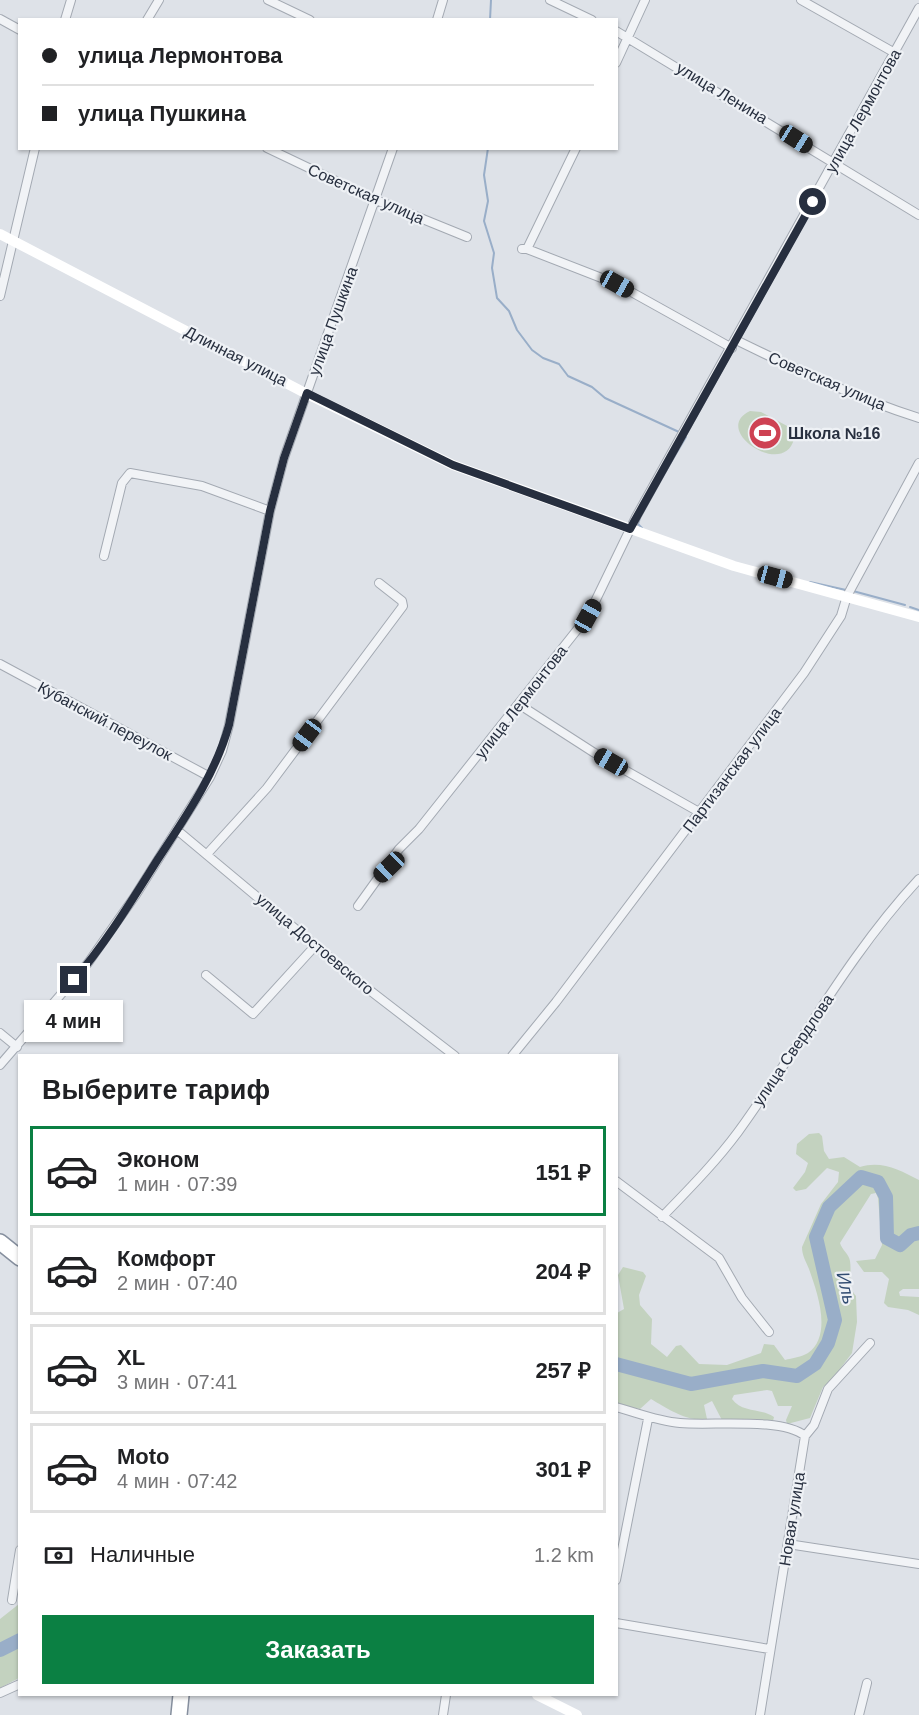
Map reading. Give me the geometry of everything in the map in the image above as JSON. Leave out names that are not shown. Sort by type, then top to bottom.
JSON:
[{"type":"highway","points":[[0,1242],[18,1256]]},
{"type":"highway","points":[[179,1715],[181,1696]]},
{"type":"main road","name":"Длинная улица","points":[[0,234],[307,393],[453,465],[734,566],[919,617]]},
{"type":"main road","points":[[539,1696],[577,1715]]},
{"type":"street","points":[[66,18],[71,0]]},
{"type":"street","points":[[148,18],[159,0]]},
{"type":"street","points":[[268,0],[306,18]]},
{"type":"street","points":[[437,18],[443,0]]},
{"type":"street","points":[[550,0],[588,18]]},
{"type":"street","points":[[618,59],[645,0]]},
{"type":"street","points":[[801,0],[895,53]]},
{"type":"street","name":"улица Лермонтова","points":[[358,906],[399,849],[419,829],[520,705],[588,616],[630,529],[919,8]]},
{"type":"street","points":[[0,20],[18,29]]},
{"type":"street","name":"улица Ленина","points":[[618,32],[629,36],[919,215]]},
{"type":"street","points":[[0,296],[35,150]]},
{"type":"street","name":"Советская улица","points":[[271,150],[376,200],[467,237]]},
{"type":"street","name":"улица Пушкина","points":[[0,1065],[88,963],[210,777],[229,725],[270,511],[284,458],[392,150]]},
{"type":"street","points":[[575,150],[525,249],[617,284],[732,348]]},
{"type":"street","name":"Советская улица","points":[[736,340],[801,370],[919,418]]},
{"type":"street","name":"Партизанская улица","points":[[514,1054],[556,1002],[804,673],[841,616],[847,596],[919,463]]},
{"type":"street","points":[[104,556],[122,483],[130,473],[202,486],[270,511]]},
{"type":"street","points":[[208,853],[267,788],[403,606],[402,601],[379,582]]},
{"type":"street","name":"Кубанский переулок","points":[[0,664],[210,777]]},
{"type":"street","points":[[520,705],[593,752],[699,812]]},
{"type":"street","name":"улица Достоевского","points":[[177,830],[208,853],[315,946],[453,1054]]},
{"type":"street","name":"улица Свердлова","points":[[662,1217],[704,1173],[737,1132],[868,942],[895,905],[919,879]]},
{"type":"street","points":[[206,975],[253,1014],[315,946]]},
{"type":"street","points":[[0,1033],[16,1047]]},
{"type":"street","points":[[618,1182],[719,1258],[742,1298],[769,1332]]},
{"type":"street","name":"Новая улица","points":[[760,1715],[805,1436],[814,1425],[828,1389],[870,1343]]},
{"type":"street","points":[[618,1408],[648,1419],[681,1423],[768,1426],[790,1429],[805,1436]]},
{"type":"street","points":[[618,1570],[648,1419]]},
{"type":"street","points":[[788,1544],[919,1564]]},
{"type":"street","points":[[12,1600],[18,1562]]},
{"type":"street","points":[[618,1623],[769,1649]]},
{"type":"street","points":[[859,1715],[867,1683]]},
{"type":"street","points":[[0,1693],[18,1685]]},
{"type":"street","points":[[443,1715],[446,1696]]},
{"type":"green space","name":"Школа №16","points":[[750,411],[761,412],[789,427],[794,439],[788,450],[777,454],[765,453],[744,439],[739,429],[740,419]]},
{"type":"green space","points":[[819,1133],[822,1136],[824,1151],[829,1159],[844,1157],[860,1167],[883,1165],[919,1180],[919,1289],[903,1289],[899,1292],[900,1296],[919,1297],[919,1315],[908,1310],[888,1307],[884,1303],[889,1279],[882,1272],[864,1272],[856,1261],[875,1259],[882,1245],[878,1198],[876,1193],[871,1194],[840,1243],[849,1259],[851,1284],[856,1296],[857,1322],[852,1353],[831,1381],[823,1387],[810,1418],[787,1424],[786,1420],[792,1406],[778,1406],[772,1391],[767,1390],[734,1395],[732,1399],[741,1406],[769,1414],[774,1417],[773,1421],[724,1424],[712,1401],[704,1405],[707,1419],[700,1420],[678,1414],[651,1399],[640,1409],[618,1404],[618,1312],[624,1309],[618,1275],[623,1267],[643,1272],[646,1276],[639,1295],[640,1305],[652,1319],[651,1344],[667,1357],[676,1346],[681,1345],[699,1364],[727,1365],[761,1353],[764,1344],[774,1345],[785,1360],[806,1354],[816,1345],[820,1336],[821,1313],[816,1289],[803,1256],[802,1247],[821,1204],[838,1182],[839,1172],[827,1168],[806,1189],[796,1191],[793,1188],[805,1172],[808,1163],[796,1154],[797,1144],[809,1134]]},
{"type":"green space","points":[[18,1605],[18,1679],[0,1688],[0,1619]]},
{"type":"waterway","points":[[490,18],[491,0]]},
{"type":"waterway","points":[[488,150],[484,175],[488,201],[484,221],[494,253],[492,268],[497,298],[509,311],[517,330],[532,350],[543,358],[559,364],[568,376],[592,387],[605,398],[679,432]]},
{"type":"waterway","points":[[664,474],[686,437]]},
{"type":"waterway","points":[[640,518],[638,524],[642,528]]},
{"type":"waterway","points":[[810,582],[846,590]]},
{"type":"waterway","points":[[853,591],[905,605]]},
{"type":"waterway","points":[[910,607],[919,610]]},
{"type":"waterway","name":"Иль","points":[[618,1365],[691,1384],[763,1371],[797,1376],[815,1364],[828,1343],[835,1320],[816,1237],[829,1207],[861,1177],[878,1182],[886,1197],[887,1238],[900,1245],[911,1235],[919,1233]]},
{"type":"waterway","name":"Иль","points":[[0,1650],[18,1641]]},
{"type":"place","name":"Школа №16","points":[[765,433]]},
{"type":"route","points":[[74,980],[135,896],[210,777],[222,751],[270,511],[284,458],[307,393],[453,465],[630,529],[813,202]]}]
